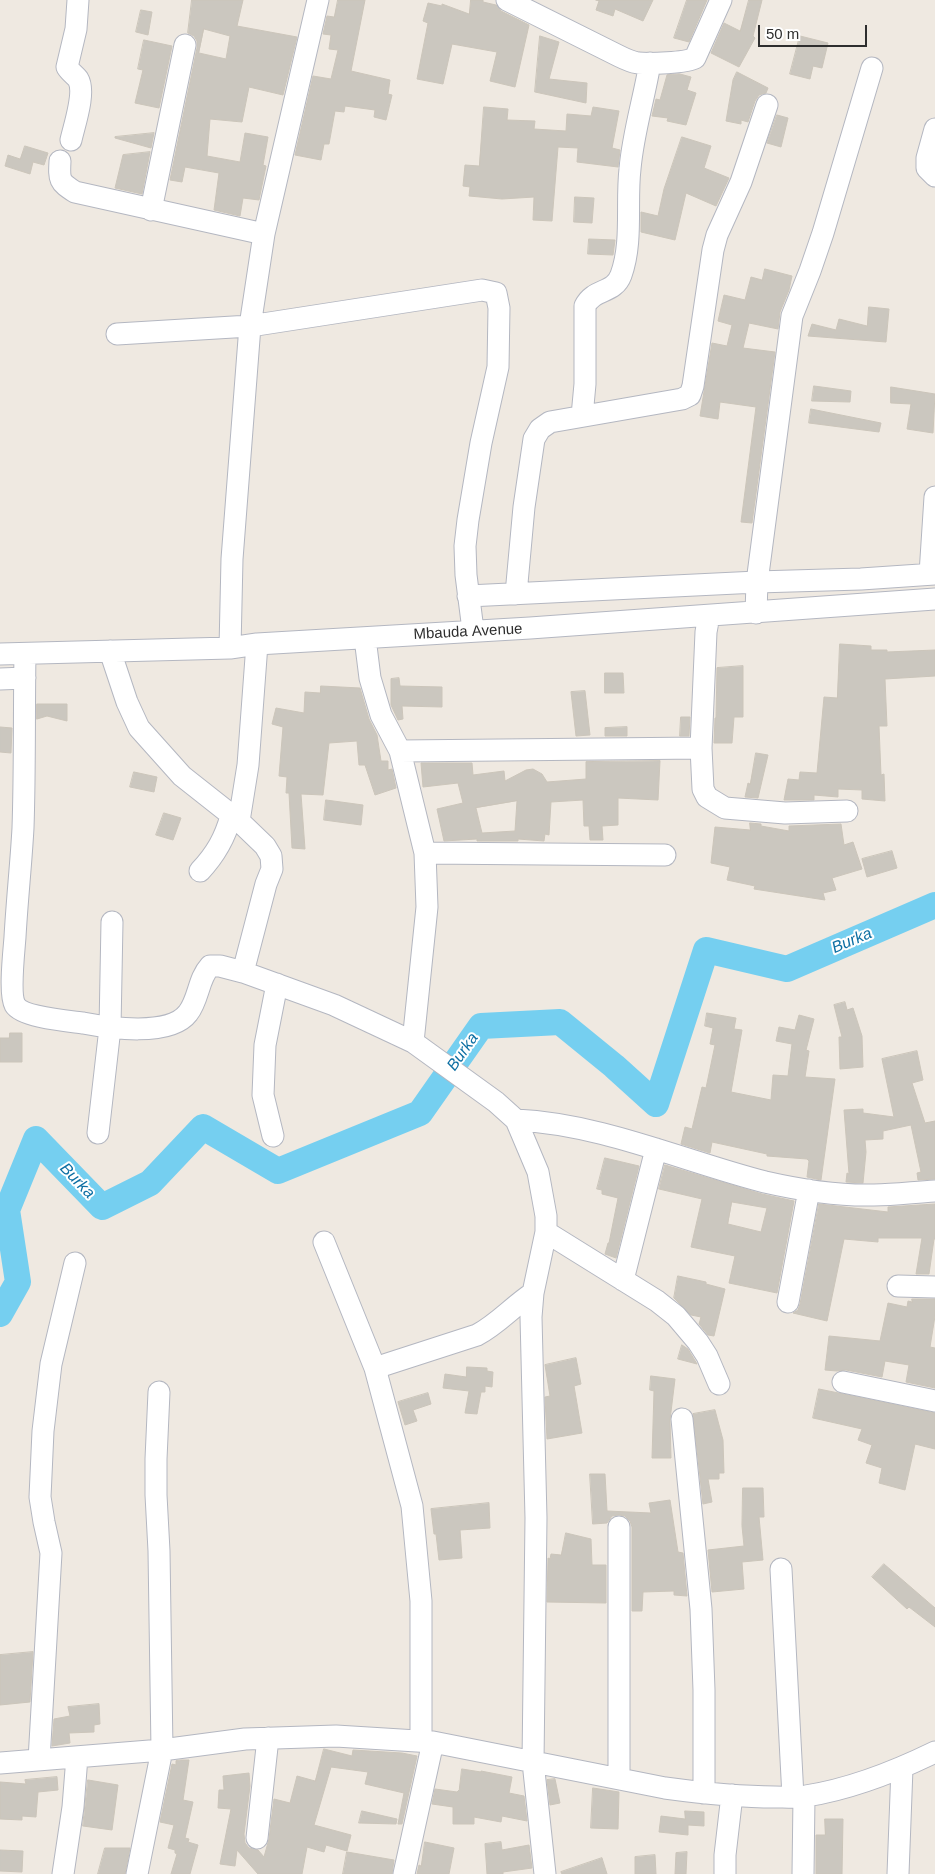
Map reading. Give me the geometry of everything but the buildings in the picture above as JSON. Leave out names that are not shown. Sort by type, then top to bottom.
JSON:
[{"type":"street","points":[[71,140],[80,97],[80,88],[78,80],[67,67],[76,29],[78,0]]},
{"type":"street","points":[[230,648],[232,559],[250,326],[264,234],[318,0]]},
{"type":"street","points":[[507,0],[619,56],[636,62],[650,63],[689,62],[695,58],[721,0]]},
{"type":"street","points":[[150,210],[185,45]]},
{"type":"street","points":[[582,416],[585,384],[585,306],[590,297],[616,285],[621,276],[627,251],[633,141],[650,63]]},
{"type":"street","points":[[756,613],[757,582],[792,316],[823,233],[872,68]]},
{"type":"street","points":[[516,594],[524,507],[534,439],[540,429],[550,422],[682,399],[690,395],[693,386],[713,250],[717,235],[740,182],[767,105]]},
{"type":"street","points":[[935,129],[927,158],[927,168],[935,176]]},
{"type":"street","points":[[60,161],[60,179],[64,185],[75,192],[264,234]]},
{"type":"street","points":[[117,334],[250,326],[482,290],[496,293],[499,308],[498,367],[481,443],[465,546],[468,596],[473,630]]},
{"type":"street","points":[[468,596],[861,579],[933,574],[935,498]]},
{"type":"street","name":"Mbauda Avenue","points":[[0,654],[230,648],[257,644],[756,613],[935,599]]},
{"type":"street","points":[[709,616],[706,632],[701,748],[703,789],[707,797],[725,808],[785,813],[847,811]]},
{"type":"street","points":[[365,638],[370,678],[381,715],[400,751],[424,853],[427,906],[413,1042]]},
{"type":"street","points":[[200,871],[220,846],[235,818],[248,765],[257,644]]},
{"type":"street","points":[[110,651],[127,702],[139,728],[182,776],[235,818],[265,846],[271,856],[272,869],[266,884],[243,972]]},
{"type":"street","points":[[25,654],[23,828],[13,964],[13,997],[19,1010],[110,1028],[166,1026],[177,1023],[188,1014],[196,999],[204,973],[210,966],[220,966],[243,972],[334,1005],[413,1042],[496,1102],[516,1120],[538,1172],[545,1202],[546,1232],[533,1293],[531,1339],[536,1518],[533,1762],[545,1874]]},
{"type":"street","points":[[0,679],[25,678]]},
{"type":"street","points":[[400,751],[701,748]]},
{"type":"street","points":[[424,853],[665,855]]},
{"type":"street","points":[[98,1133],[110,1028],[112,922]]},
{"type":"street","points":[[272,1136],[263,1096],[265,1045],[278,984]]},
{"type":"street","points":[[516,1120],[542,1122],[587,1130],[766,1182],[809,1190],[874,1195],[935,1191]]},
{"type":"street","points":[[623,1280],[656,1149]]},
{"type":"street","points":[[788,1302],[809,1190]]},
{"type":"street","points":[[546,1232],[676,1316],[708,1356],[718,1384]]},
{"type":"street","points":[[324,1242],[375,1368],[412,1506],[421,1601],[427,1742],[404,1874]]},
{"type":"street","points":[[39,1760],[51,1553],[40,1497],[43,1431],[51,1364],[75,1263]]},
{"type":"street","points":[[898,1286],[935,1287]]},
{"type":"street","points":[[375,1368],[488,1330],[514,1306],[533,1293]]},
{"type":"street","points":[[844,1382],[935,1401]]},
{"type":"street","points":[[137,1874],[162,1750],[160,1551],[156,1495],[159,1392]]},
{"type":"street","points":[[682,1419],[701,1608],[704,1690],[704,1794]]},
{"type":"street","points":[[619,1527],[619,1778]]},
{"type":"street","points":[[781,1568],[803,1874]]},
{"type":"street","points":[[0,1763],[162,1750],[245,1739],[336,1736],[427,1742],[704,1794],[798,1796],[855,1785],[902,1768],[935,1752]]},
{"type":"street","points":[[257,1838],[268,1738]]},
{"type":"street","points":[[63,1874],[73,1807],[77,1757]]},
{"type":"street","points":[[898,1874],[902,1768]]},
{"type":"street","points":[[725,1874],[727,1834],[732,1795]]},
{"type":"waterway","name":"Burka","points":[[0,1314],[18,1282],[7,1210],[36,1139],[102,1207],[150,1183],[203,1127],[278,1171],[420,1113],[481,1026],[560,1022],[614,1066],[656,1104],[706,950],[787,969],[935,905]]}]
